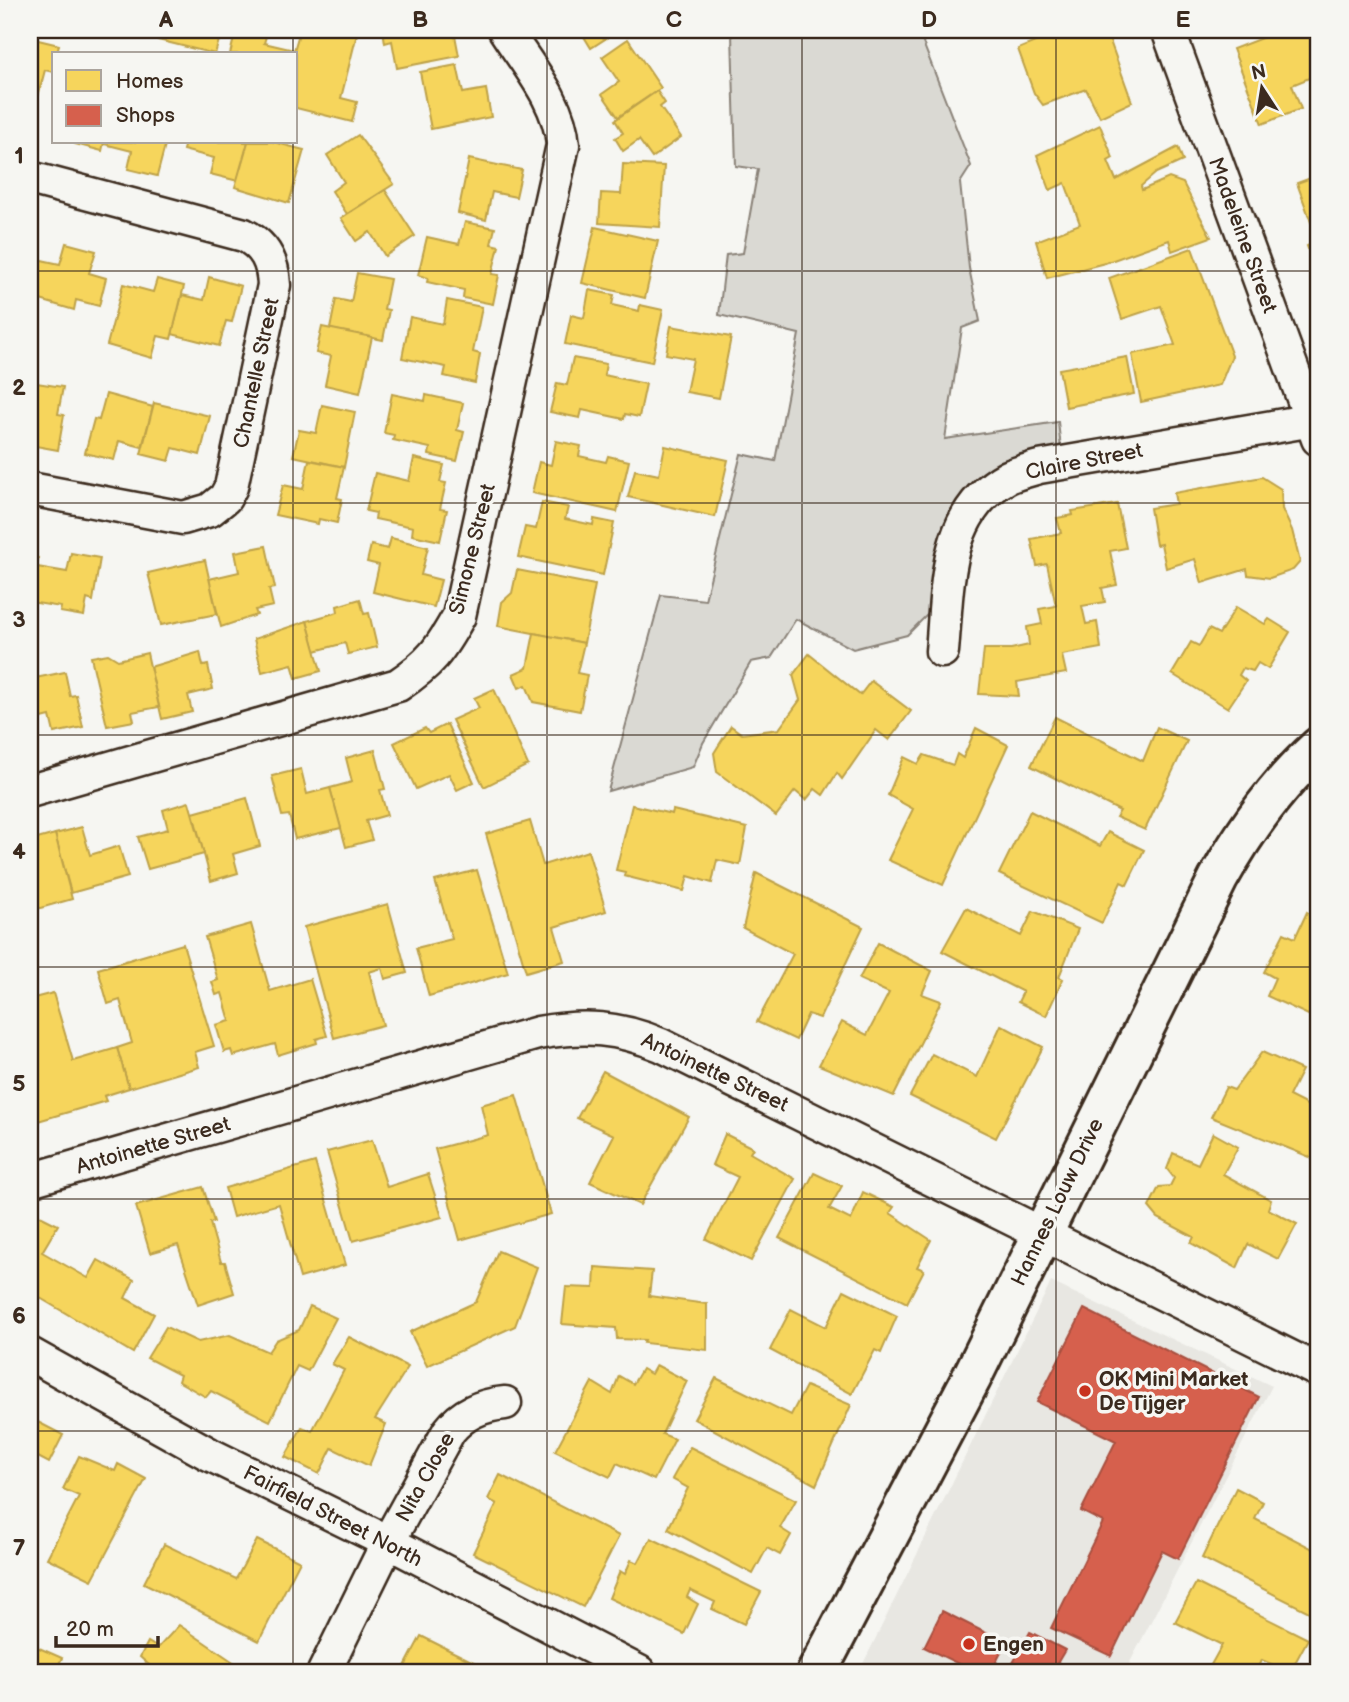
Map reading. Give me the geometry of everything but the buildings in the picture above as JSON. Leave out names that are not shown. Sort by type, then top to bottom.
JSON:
[{"type":"street","name":"Simone Street","points":[[30,791],[398,685],[423,669],[443,645],[459,615],[563,145],[562,127],[555,109],[505,30]]},
{"type":"street","name":"Madeleine Street","points":[[1168,30],[1317,427]]},
{"type":"street","name":"Chantelle Street","points":[[30,178],[244,235],[260,245],[266,254],[271,263],[274,285],[231,487],[225,498],[210,510],[183,518],[30,489]]},
{"type":"street","name":"Claire Street","points":[[942,652],[951,561],[958,531],[979,499],[1009,477],[1039,467],[1317,427]]},
{"type":"street","name":"Hannes Louw Drive","points":[[817,1672],[971,1379],[1237,844],[1270,800],[1319,747]]},
{"type":"street","name":"Antoinette Street","points":[[30,1180],[538,1033],[564,1028],[614,1029],[661,1045],[1319,1371]]},
{"type":"street","name":"Fairfield Street North","points":[[30,1354],[209,1454],[388,1542],[639,1672]]},
{"type":"street","name":"Nita Close","points":[[324,1672],[388,1542],[449,1431],[456,1421],[470,1412],[488,1405],[505,1403]]},
{"type":"shaded area","points":[[729,30],[918,30],[971,166],[960,183],[969,268],[980,321],[962,328],[945,439],[1058,422],[1061,448],[1003,465],[933,609],[907,635],[853,649],[796,619],[771,658],[751,662],[703,743],[693,767],[608,791],[661,595],[705,600],[741,454],[775,461],[799,334],[719,315],[726,255],[743,253],[758,169],[736,166],[732,34]]},
{"type":"shaded area","points":[[1051,1282],[1272,1386],[1125,1672],[859,1672]]},
{"type":"place","name":"OK Mini Market De Tijger","points":[[1085,1391]]},
{"type":"place","name":"Engen","points":[[969,1644]]}]
